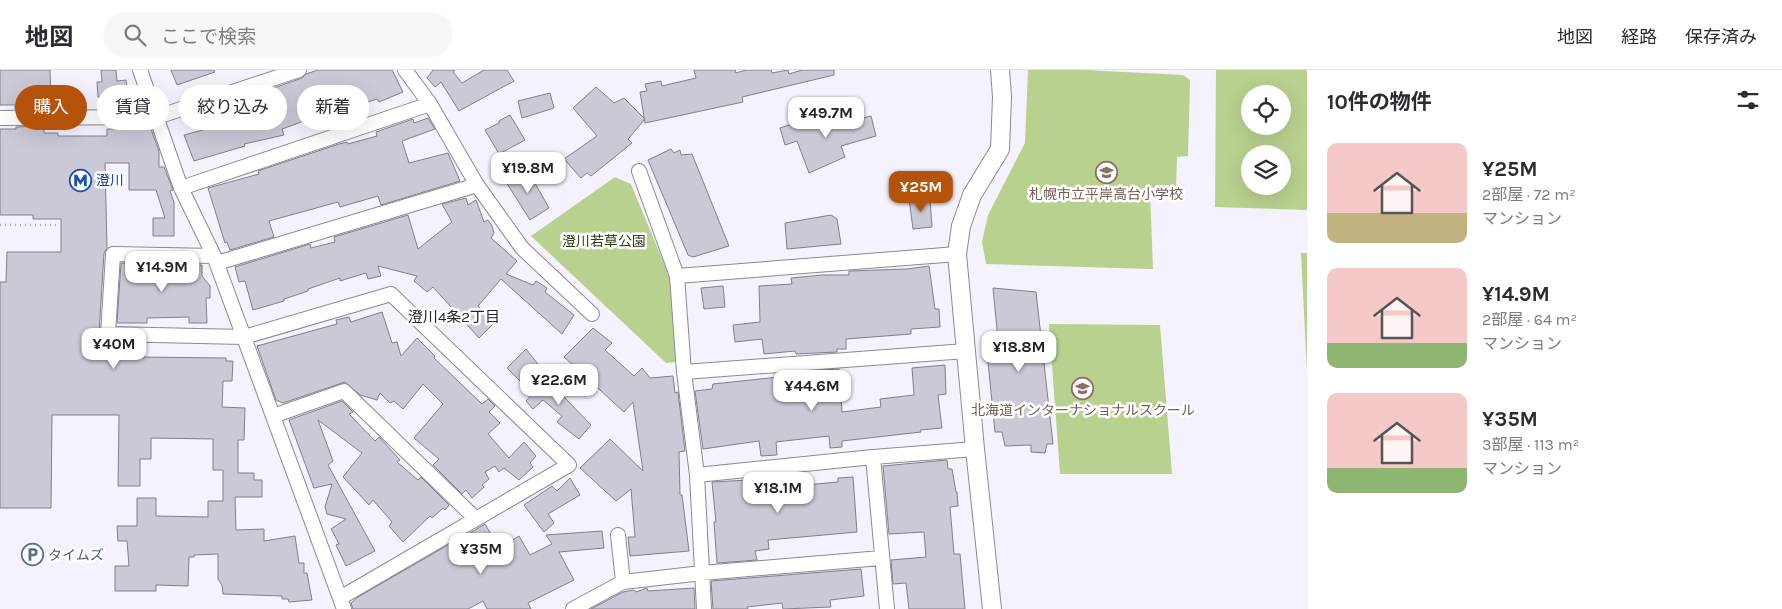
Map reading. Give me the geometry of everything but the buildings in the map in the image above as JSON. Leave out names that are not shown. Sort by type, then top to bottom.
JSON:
[{"type":"street","points":[[140,70],[145,85]]},
{"type":"street","points":[[169,113],[299,70]]},
{"type":"street","points":[[405,70],[430,104],[477,186],[522,248],[592,314]]},
{"type":"street","points":[[992,609],[975,449],[958,254],[961,226],[972,195],[1000,149],[1002,97],[1000,70]]},
{"type":"street","points":[[181,188],[430,104]]},
{"type":"street","points":[[0,118],[97,117]]},
{"type":"street","points":[[161,130],[181,188],[216,260],[244,336],[342,604],[476,519],[569,465],[392,294],[244,336],[108,334],[112,254],[216,260],[477,186]]},
{"type":"street","points":[[639,171],[677,276],[684,372],[697,474],[704,609]]},
{"type":"street","points":[[677,276],[958,254]]},
{"type":"street","points":[[684,372],[966,351]]},
{"type":"street","points":[[273,416],[344,391],[476,519]]},
{"type":"street","points":[[697,474],[975,449]]},
{"type":"street","points":[[873,457],[887,609]]},
{"type":"street","points":[[618,535],[624,582]]},
{"type":"street","points":[[582,607],[624,582],[702,573],[881,558]]},
{"type":"path","points":[[0,225],[61,225]]},
{"type":"green space","name":"札幌市立平岸高台小学校","points":[[1028,70],[1084,70],[1183,75],[1190,80],[1188,156],[1177,157],[1176,188],[1150,191],[1153,269],[986,264],[982,242],[988,215],[1025,143]]},
{"type":"green space","points":[[1216,70],[1307,70],[1307,210],[1215,207]]},
{"type":"green space","name":"澄川若草公園","points":[[615,177],[631,184],[672,283],[676,362],[666,363],[531,236]]},
{"type":"green space","points":[[1301,253],[1307,253],[1307,373]]},
{"type":"green space","points":[[1049,324],[1160,325],[1172,474],[1060,474]]},
{"type":"place","name":"札幌市立平岸高台小学校","points":[[1106,172]]},
{"type":"place","name":"澄川","points":[[80,180]]},
{"type":"place","name":"北海道インターナショナルスクール","points":[[1083,388]]},
{"type":"place","name":"タイムズ","points":[[32,555]]},
{"type":"district","name":"澄川4条2丁目","points":[[454,317]]}]
